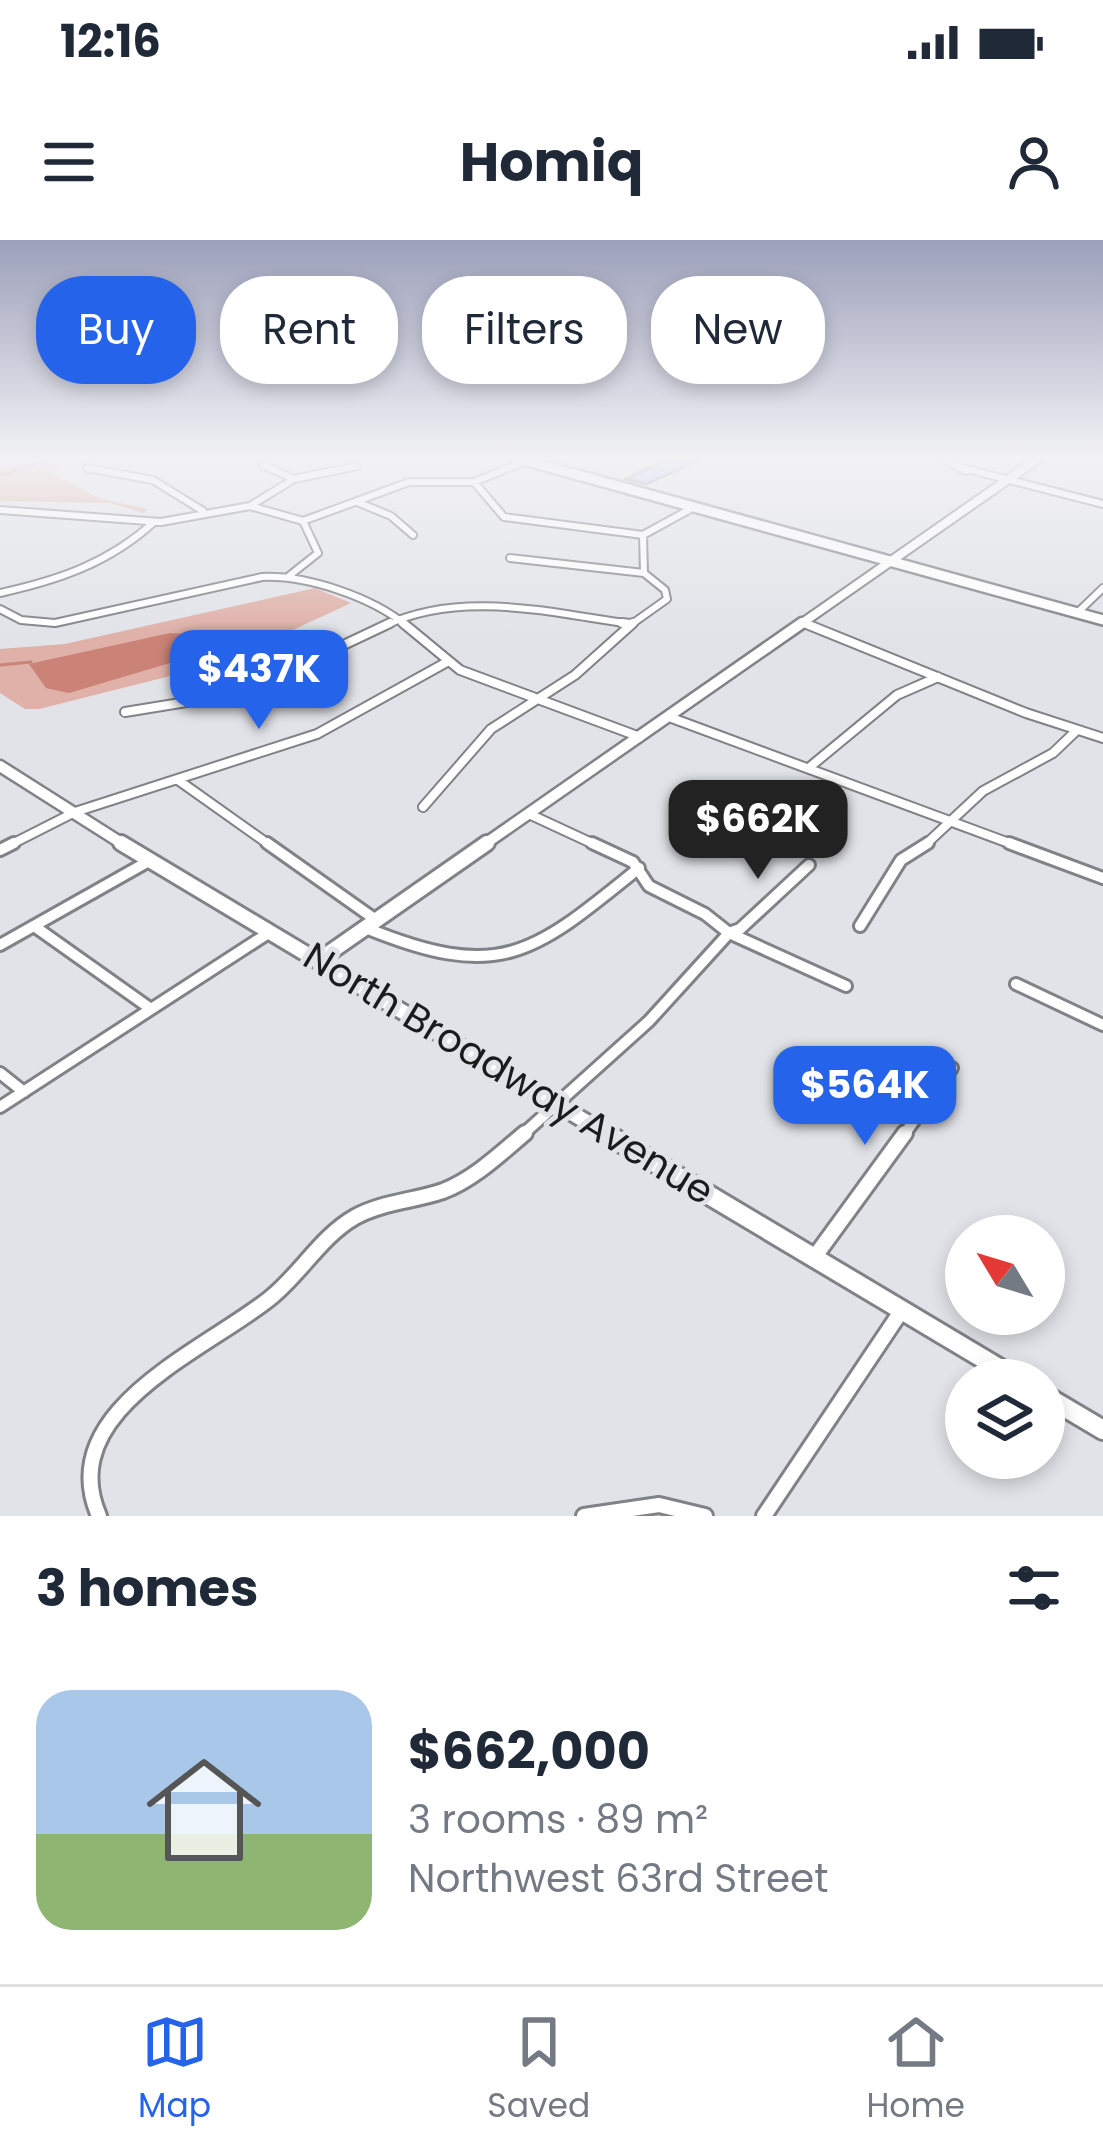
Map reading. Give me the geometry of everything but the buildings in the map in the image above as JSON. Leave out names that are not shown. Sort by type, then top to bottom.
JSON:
[{"type":"main road","points":[[728,517],[1103,620]]},
{"type":"street","points":[[78,517],[154,523],[180,517]]},
{"type":"street","points":[[287,517],[303,521],[316,517]]},
{"type":"street","points":[[393,517],[413,535]]},
{"type":"street","points":[[504,517],[643,535],[677,517]]},
{"type":"street","points":[[319,960],[956,517]]},
{"type":"street","points":[[289,575],[319,553],[303,521]]},
{"type":"street","points":[[0,593],[90,570],[154,523]]},
{"type":"street","points":[[643,535],[644,573]]},
{"type":"street","points":[[423,807],[477,742],[534,698],[575,675],[631,624],[667,599],[665,590],[644,573],[510,558]]},
{"type":"street","points":[[0,609],[21,620],[56,623],[289,575],[400,618],[447,662],[640,737]]},
{"type":"street","points":[[1077,613],[1103,588]]},
{"type":"street","points":[[125,712],[242,693],[400,618],[437,607],[631,624]]},
{"type":"street","points":[[805,623],[864,642],[989,701],[1103,738]]},
{"type":"street","points":[[0,850],[75,812],[317,734],[447,662]]},
{"type":"street","points":[[812,766],[897,695],[913,684],[938,677]]},
{"type":"street","points":[[669,717],[1102,876]]},
{"type":"street","points":[[860,926],[874,908],[888,874],[935,839],[948,820],[998,780],[1053,753],[1077,730]]},
{"type":"street","name":"North Broadway Avenue","points":[[2,769],[984,1359]]},
{"type":"street","points":[[178,780],[370,924],[426,952],[510,957],[545,943],[639,868]]},
{"type":"street","points":[[529,814],[639,868],[649,886],[705,914],[729,933],[846,986]]},
{"type":"street","points":[[0,945],[149,861]]},
{"type":"street","points":[[99,1516],[88,1486],[91,1456],[107,1422],[123,1404],[274,1296],[351,1220],[376,1208],[431,1197],[494,1160],[724,946],[729,933],[740,929],[809,866]]},
{"type":"street","points":[[34,926],[151,1009]]},
{"type":"street","points":[[0,1107],[270,932]]},
{"type":"street","points":[[1016,983],[1103,1024]]},
{"type":"street","points":[[816,1255],[952,1068]]},
{"type":"street","points":[[0,1073],[24,1092]]},
{"type":"street","points":[[764,1516],[902,1310]]},
{"type":"street","points":[[1065,1407],[1103,1430]]},
{"type":"street","points":[[584,1516],[645,1503],[705,1516]]},
{"type":"shaded area","points":[[315,588],[351,603],[222,663],[39,709],[25,709],[0,693],[0,649],[65,644]]},
{"type":"shaded area","points":[[170,633],[186,634],[201,649],[187,658],[69,693],[46,688],[29,664]]},
{"type":"waterway","points":[[0,665],[31,662]]}]
